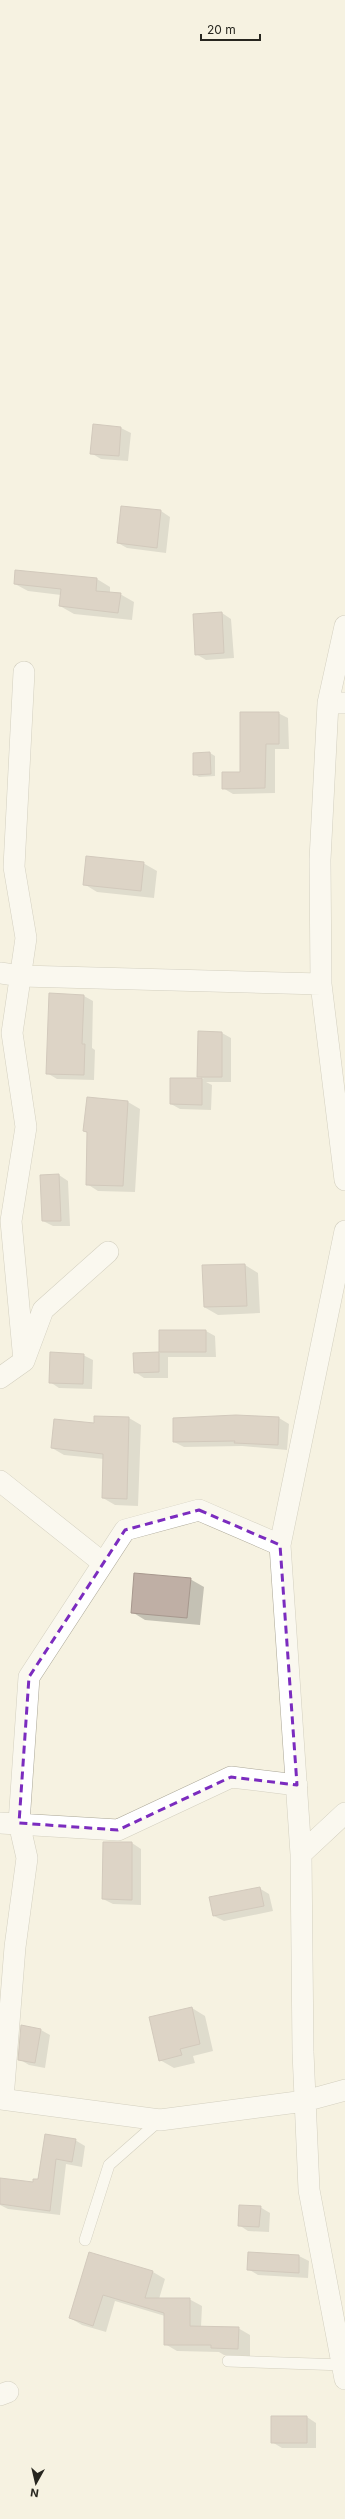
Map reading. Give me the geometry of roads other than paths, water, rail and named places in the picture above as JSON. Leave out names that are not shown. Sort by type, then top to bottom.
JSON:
[{"type":"street","points":[[345,626],[320,860],[321,984],[345,1180]]},
{"type":"street","points":[[24,672],[14,867],[26,938],[12,1033],[26,1127],[6,1222],[24,1361]]},
{"type":"street","points":[[0,973],[21,976],[321,984]]},
{"type":"street","points":[[344,2372],[309,2190],[305,2101],[301,1854],[280,1545],[345,1231]]},
{"type":"street","points":[[0,1378],[24,1361],[43,1310],[108,1252]]},
{"type":"street","points":[[0,1481],[103,1563]]},
{"type":"street","points":[[280,1545],[199,1510],[125,1530],[29,1677],[10,1823],[27,1858],[15,1946],[2,2099],[160,2120],[305,2101],[345,2090]]},
{"type":"street","points":[[10,1823],[118,1830],[231,1777],[297,1785]]},
{"type":"street","points":[[301,1854],[345,1813]]},
{"type":"lane","points":[[84,2240],[110,2165],[160,2120]]},
{"type":"lane","points":[[228,2361],[344,2372]]}]
